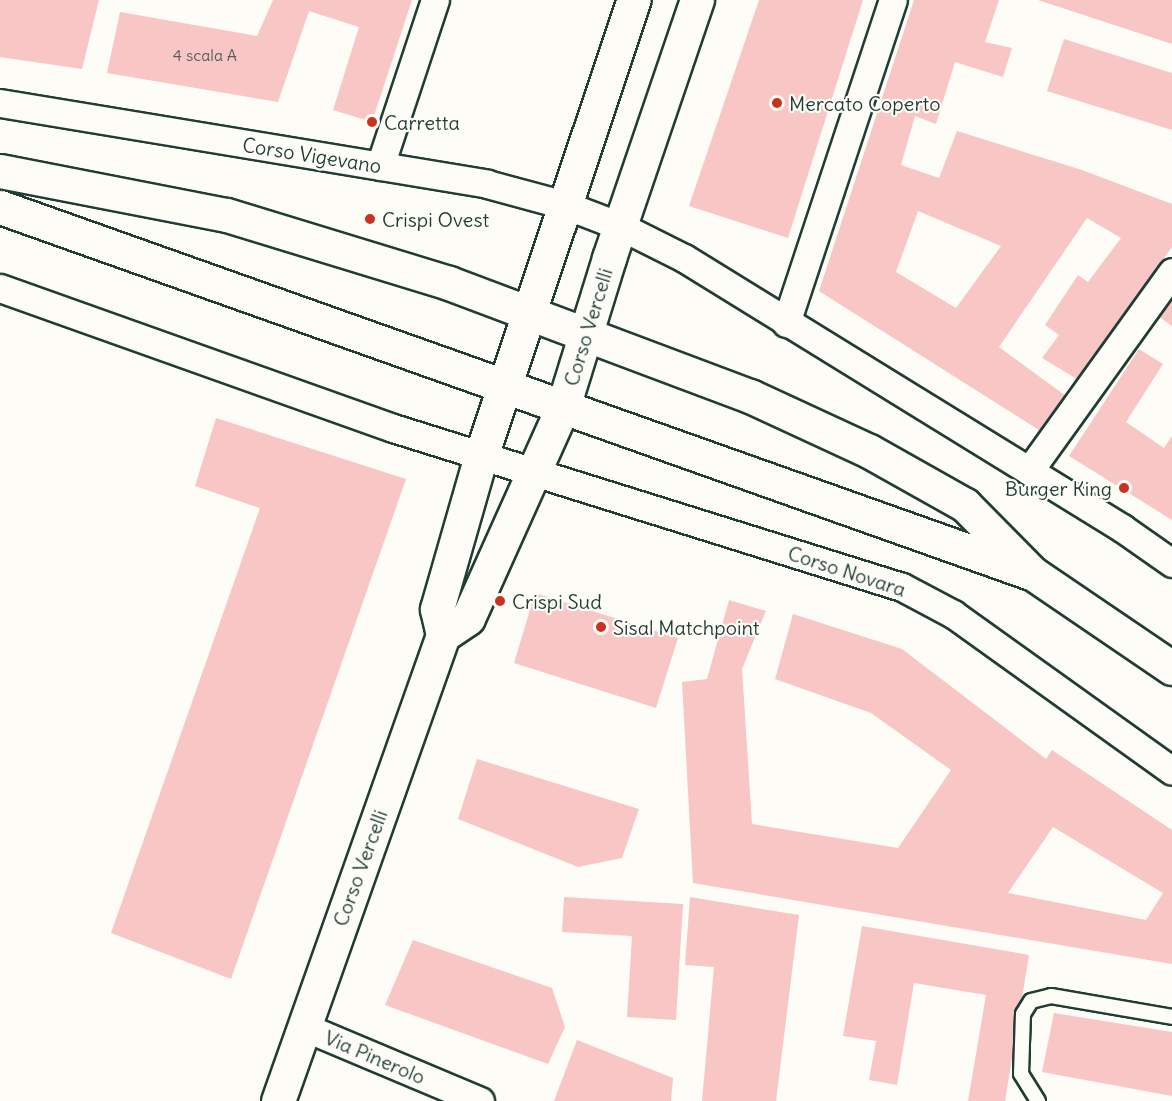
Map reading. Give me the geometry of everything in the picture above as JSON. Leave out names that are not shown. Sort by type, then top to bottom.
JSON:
[{"type":"main road","name":"Corso Vercelli","points":[[278,1101],[443,635],[438,609],[481,456],[634,0]]},
{"type":"main road","name":"Corso Vercelli","points":[[443,635],[468,618],[563,407],[620,226],[697,0]]},
{"type":"main road","points":[[0,171],[227,215],[530,311],[750,396],[869,451],[965,505],[1032,573],[1172,668]]},
{"type":"main road","points":[[0,207],[74,230],[504,387],[1032,573]]},
{"type":"street","points":[[380,166],[435,0]]},
{"type":"street","points":[[786,323],[893,0]]},
{"type":"street","name":"Corso Vigevano","points":[[0,103],[487,184],[565,205],[620,226]]},
{"type":"street","points":[[620,226],[684,258],[1029,471],[1172,563]]},
{"type":"street","points":[[1029,471],[1172,272]]},
{"type":"street","points":[[0,288],[481,456]]},
{"type":"street","name":"Corso Novara","points":[[481,456],[902,587],[952,614],[1172,771]]},
{"type":"street","name":"Via Pinerolo","points":[[304,1027],[480,1101]]},
{"type":"lane","points":[[1038,1101],[1022,1074],[1023,1014],[1031,1001],[1051,996],[1172,1017]]},
{"type":"building","points":[[0,0],[99,0],[82,69],[0,57]]},
{"type":"building","points":[[273,0],[412,0],[372,122],[333,110],[359,27],[309,11],[278,102],[107,73],[120,12],[257,36]]},
{"type":"building","name":"Mercato Coperto","points":[[759,0],[863,0],[788,238],[689,206]]},
{"type":"building","points":[[914,0],[999,0],[985,42],[1012,48],[1003,77],[955,62],[936,124],[915,116],[901,165],[939,178],[957,131],[1082,170],[1172,204],[1172,247],[1077,379],[1042,358],[1059,335],[1045,325],[1078,275],[1088,282],[1121,238],[1087,218],[999,347],[1066,396],[1042,432],[819,291]],"holes":[[[918,211],[1001,246],[956,308],[896,272]]]},
{"type":"building","points":[[1038,0],[1172,0],[1172,44]]},
{"type":"building","points":[[1064,39],[1172,73],[1172,130],[1047,91]]},
{"type":"building","points":[[1172,292],[1172,326],[1155,314]]},
{"type":"building","points":[[1139,349],[1163,364],[1126,422],[1164,448],[1172,436],[1172,520],[1069,456]]},
{"type":"building","points":[[216,418],[406,479],[231,979],[111,933],[260,508],[195,486]]},
{"type":"building","points":[[535,593],[678,638],[656,708],[514,663]]},
{"type":"building","points":[[729,600],[766,611],[742,669],[752,824],[898,848],[951,770],[871,713],[775,679],[793,614],[902,649],[1046,759],[1052,750],[1172,830],[1172,964],[693,883],[682,682],[707,679]],"holes":[[[1053,827],[1163,893],[1146,920],[1008,893]]]},
{"type":"building","points":[[477,759],[639,809],[622,858],[578,867],[458,819]]},
{"type":"building","points":[[564,897],[683,904],[676,1020],[627,1017],[632,936],[562,932]]},
{"type":"building","points":[[690,897],[799,915],[776,1101],[702,1101],[714,967],[685,965]]},
{"type":"building","points":[[862,926],[1029,955],[1005,1101],[968,1101],[986,995],[914,983],[897,1085],[869,1080],[876,1041],[843,1036]]},
{"type":"building","points":[[413,940],[552,988],[565,1027],[548,1064],[385,1005]]},
{"type":"building","points":[[1054,1013],[1172,1032],[1172,1096],[1042,1072]]},
{"type":"building","points":[[577,1040],[673,1078],[671,1101],[554,1101]]},
{"type":"place","name":"Mercato Coperto","points":[[777,103]]},
{"type":"place","name":"Carretta","points":[[372,122]]},
{"type":"place","name":"Crispi Ovest","points":[[370,219]]},
{"type":"place","name":"Burger King","points":[[1124,488]]},
{"type":"place","name":"Crispi Sud","points":[[500,601]]},
{"type":"place","name":"Sisal Matchpoint","points":[[601,627]]}]
